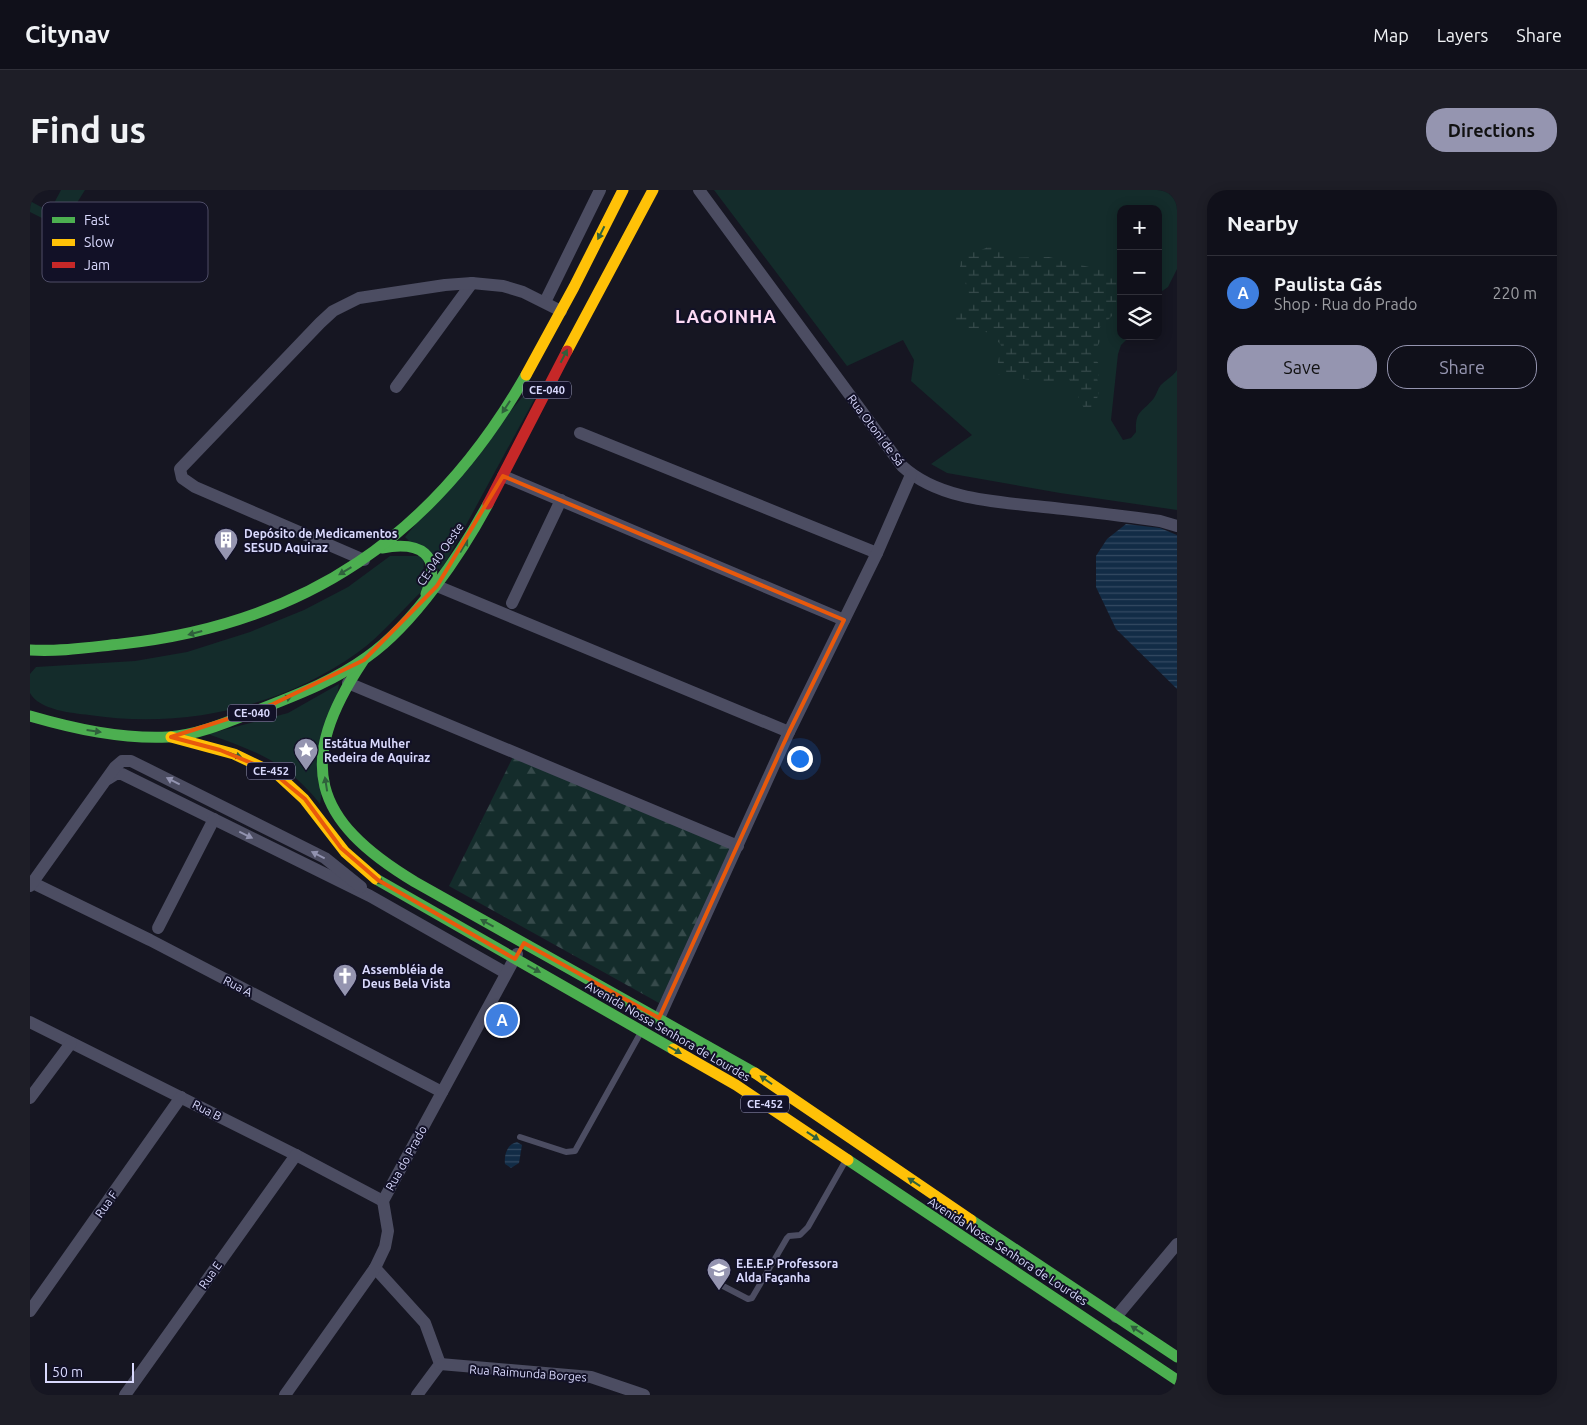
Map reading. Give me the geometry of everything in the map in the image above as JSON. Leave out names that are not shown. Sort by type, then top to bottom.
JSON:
[{"type":"main road","name":"CE-040","points":[[30,650],[167,639],[211,629],[290,601],[382,548],[405,528],[446,485],[493,427],[523,380],[561,311],[623,190]]},
{"type":"main road","name":"CE-040 Oeste","points":[[30,716],[72,728],[128,735],[171,737],[232,720],[271,706],[364,660],[416,610],[437,586],[457,558],[503,476],[612,262],[652,190]]},
{"type":"main road","points":[[382,548],[404,544],[412,546],[428,554],[432,561],[433,578],[416,610]]},
{"type":"main road","points":[[38,660],[83,647]]},
{"type":"main road","name":"CE-452","points":[[348,683],[364,660]]},
{"type":"main road","name":"Avenida Nossa Senhora de Lourdes","points":[[348,683],[330,720],[325,740],[325,787],[332,807],[342,823],[358,840],[393,870],[748,1068],[857,1144],[1177,1357]]},
{"type":"main road","points":[[30,706],[72,728]]},
{"type":"main road","name":"Avenida Nossa Senhora de Lourdes","points":[[171,737],[220,750],[271,771],[289,784],[304,799],[341,848],[378,880],[736,1085],[1177,1380]]},
{"type":"street","points":[[545,302],[600,190]]},
{"type":"street","name":"Rua Otoni de Sá","points":[[699,190],[902,466],[911,475],[943,490],[984,499],[1160,521],[1177,526]]},
{"type":"street","points":[[396,387],[472,283]]},
{"type":"street","points":[[364,560],[195,487],[182,478],[180,469],[333,311],[345,303],[359,298],[472,283],[504,286],[545,302],[561,311]]},
{"type":"street","points":[[580,433],[877,553]]},
{"type":"street","points":[[659,1018],[789,732],[877,553],[911,475]]},
{"type":"street","points":[[503,476],[844,620]]},
{"type":"street","points":[[512,603],[561,500]]},
{"type":"street","points":[[437,586],[789,732]]},
{"type":"street","points":[[348,683],[738,846]]},
{"type":"street","points":[[31,884],[122,761],[138,764],[325,858],[370,896]]},
{"type":"street","points":[[108,779],[116,774],[122,774],[370,896],[506,973]]},
{"type":"street","points":[[158,928],[214,819]]},
{"type":"street","name":"Rua A","points":[[31,884],[150,940],[442,1092]]},
{"type":"street","name":"Rua do Prado","points":[[285,1395],[375,1268],[387,1238],[383,1201],[524,943]]},
{"type":"street","name":"Rua B","points":[[30,1022],[296,1155],[383,1201]]},
{"type":"street","points":[[30,1098],[71,1043]]},
{"type":"street","name":"Rua F","points":[[30,1311],[181,1097]]},
{"type":"street","name":"Rua E","points":[[125,1395],[296,1155]]},
{"type":"street","points":[[1116,1317],[1177,1244]]},
{"type":"street","points":[[375,1268],[425,1323],[440,1364],[416,1395]]},
{"type":"street","name":"Rua Raimunda Borges","points":[[440,1364],[591,1377],[644,1395]]},
{"type":"lane","points":[[520,1137],[566,1152],[575,1151],[642,1031]]},
{"type":"lane","points":[[723,1286],[752,1298],[786,1238],[800,1235],[808,1228],[846,1160]]},
{"type":"highlighted area","points":[[503,476],[844,620],[789,732],[659,1018],[524,943],[515,959],[378,880],[341,848],[305,799],[271,771],[220,750],[171,737],[271,705],[364,660],[437,586]]},
{"type":"green space","points":[[61,190],[85,190],[78,202],[55,202]]},
{"type":"green space","points":[[714,190],[1177,190],[1177,269],[1168,287],[1162,291],[1162,205],[1117,205],[1117,340],[1126,340],[1121,345],[1118,354],[1111,420],[1123,440],[1131,438],[1136,432],[1140,412],[1154,398],[1161,385],[1177,370],[1177,510],[1060,493],[947,473],[931,464],[972,435],[911,381],[914,360],[903,340],[847,366]]},
{"type":"green space","points":[[30,201],[42,207],[42,218],[30,212]]},
{"type":"green space","points":[[998,243],[1009,258],[1049,257],[1105,271],[1117,281],[1117,308],[1113,315],[1097,330],[1103,336],[1097,347],[1090,352],[1102,368],[1097,378],[1099,388],[1096,401],[1086,412],[1068,377],[1047,383],[996,374],[1001,345],[990,333],[954,322],[960,305],[971,300],[960,267],[962,253],[981,250]]},
{"type":"green space","points":[[534,383],[541,387],[441,571],[405,537]]},
{"type":"green space","points":[[390,556],[424,556],[423,590],[366,647],[327,672],[296,688],[229,710],[159,719],[124,719],[56,710],[34,699],[30,693],[30,674],[36,667],[135,661],[187,652],[250,632],[304,610],[348,587]]},
{"type":"green space","points":[[339,684],[320,804],[296,778],[283,768],[241,746],[208,734],[288,713]]},
{"type":"green space","points":[[514,755],[734,848],[659,1003],[449,886]]},
{"type":"water","points":[[1126,524],[1160,528],[1177,535],[1177,689],[1116,629],[1096,587],[1096,556],[1107,539]]},
{"type":"water","points":[[517,1142],[522,1145],[519,1163],[511,1168],[505,1164],[505,1157],[509,1147]]},
{"type":"traffic: fast","points":[[30,650],[87,648],[187,633],[249,616],[306,593],[358,562],[406,526],[450,482],[490,432],[526,375]]},
{"type":"traffic: fast","points":[[30,716],[116,735],[180,736],[214,727],[314,687],[367,657],[402,626],[450,566],[488,504]]},
{"type":"traffic: fast","points":[[382,548],[407,547],[425,553],[430,560],[432,569],[431,580],[426,594]]},
{"type":"traffic: fast","points":[[363,661],[341,697],[328,730],[322,759],[325,786],[335,812],[354,836],[380,859],[415,882],[755,1073]]},
{"type":"traffic: fast","points":[[376,879],[673,1049]]},
{"type":"traffic: fast","points":[[848,1160],[1177,1380]]},
{"type":"traffic: fast","points":[[971,1220],[1177,1357]]},
{"type":"traffic: slow","points":[[526,375],[574,287],[623,190]]},
{"type":"traffic: slow","points":[[567,351],[653,190]]},
{"type":"traffic: slow","points":[[171,737],[234,754],[278,775],[304,799],[345,852],[376,879]]},
{"type":"traffic: slow","points":[[673,1049],[736,1085],[848,1160]]},
{"type":"traffic: slow","points":[[755,1073],[971,1220]]},
{"type":"traffic: jam","points":[[488,504],[567,351]]},
{"type":"place","name":"Depósito de Medicamentos SESUD Aquiraz","points":[[226,561]]},
{"type":"place","name":"Estátua Mulher Redeira de Aquiraz","points":[[306,771]]},
{"type":"place","name":"Assembléia de Deus Bela Vista","points":[[345,997]]},
{"type":"place","name":"Paulista Gás","points":[[502,1020]]},
{"type":"place","name":"E.E.E.P Professora Alda Façanha","points":[[719,1291]]},
{"type":"district","name":"LAGOINHA","points":[[726,316]]}]
